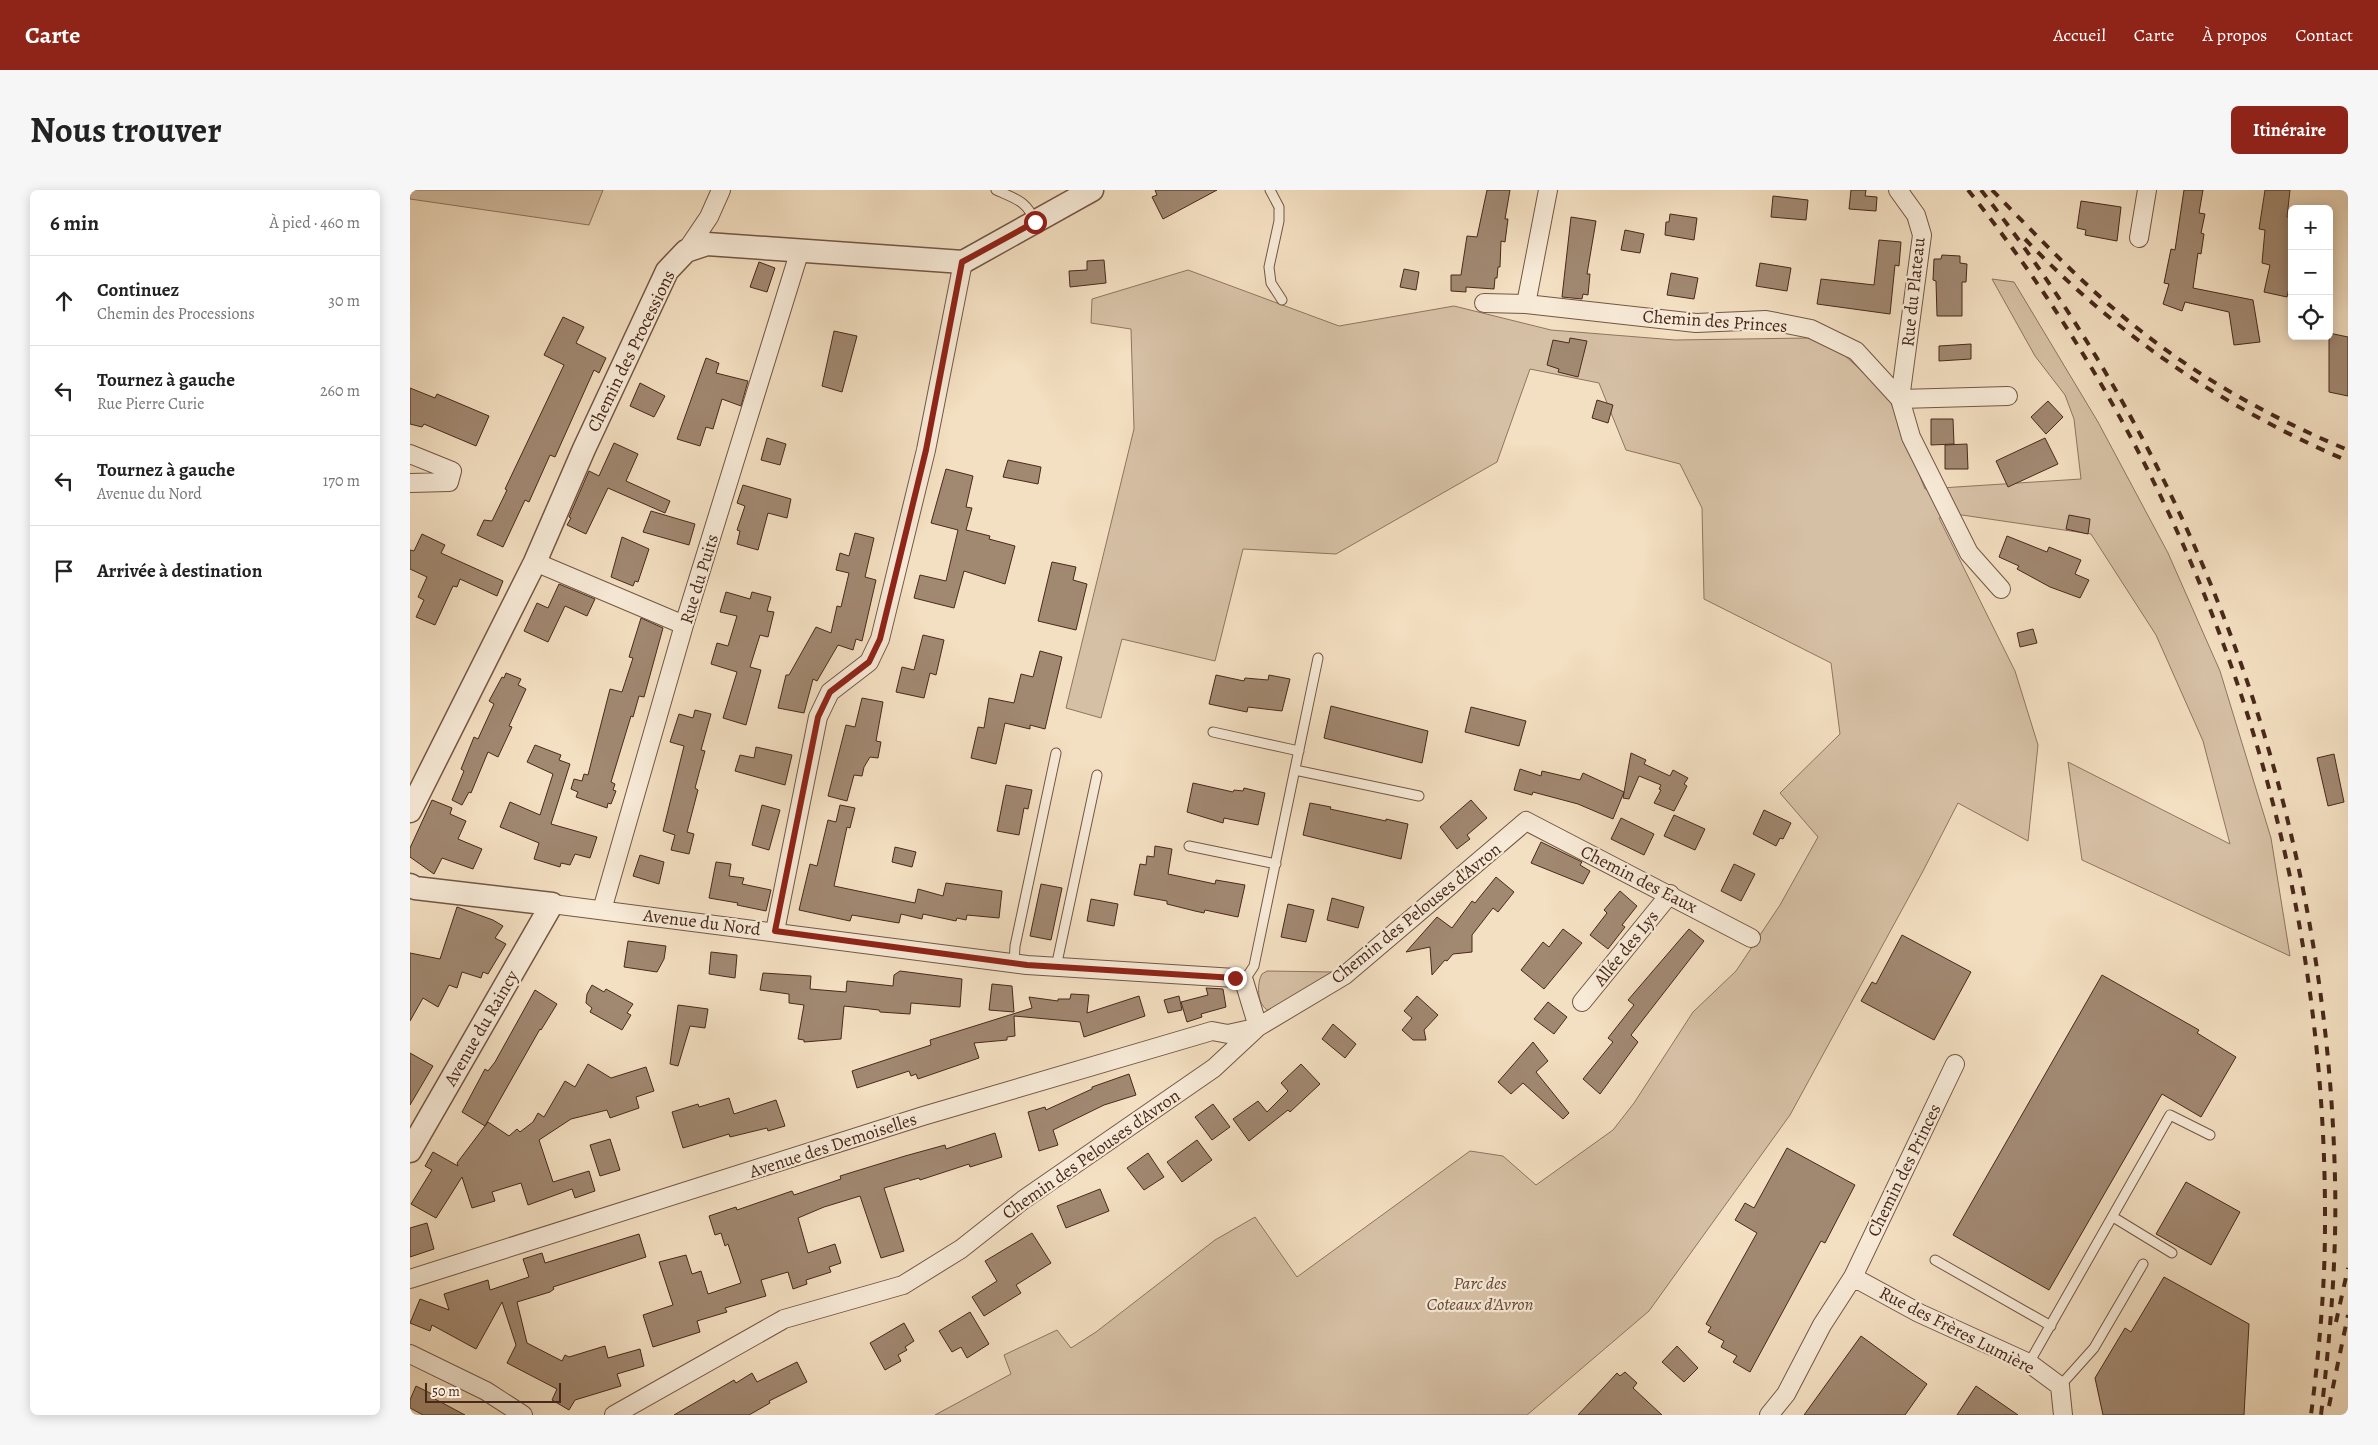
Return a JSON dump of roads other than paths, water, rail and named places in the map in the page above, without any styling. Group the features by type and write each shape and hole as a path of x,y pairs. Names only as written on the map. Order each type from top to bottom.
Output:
{"street":[{"path":"686,251 709,217 721,190"},
{"path":"775,931 818,717 830,692 869,662 880,639 926,450 962,262 1092,190"},
{"path":"1526,304 1548,190"},
{"name":"Rue du Plateau","path":"1898,190 1916,215 1922,235 1900,400"},
{"path":"2139,238 2147,190"},
{"name":"Chemin des Processions","path":"410,811 535,562 584,449 667,271 686,251 707,244 962,262"},
{"name":"Rue du Puits","path":"602,910 684,625 800,250"},
{"name":"Chemin des Princes","path":"1484,303 1526,304 1696,323 1766,320 1811,329 1856,351 1900,400 1911,437 1970,554 2000,589"},
{"path":"1900,400 2008,396"},
{"path":"410,454 452,471 449,482 410,483"},
{"path":"535,562 684,625"},
{"name":"Chemin des Eaux","path":"1526,821 1670,894 1751,938"},
{"name":"Chemin des Pelouses d'Avron","path":"614,1415 784,1319 903,1285 961,1249 1023,1200 1214,1068 1258,1027 1345,975 1526,821"},
{"name":"Avenue du Nord","path":"410,885 415,888 775,931 1014,963 1235,978 1244,981"},
{"name":"Allée des Lys","path":"1582,1002 1670,894"},
{"name":"Avenue du Raincy","path":"410,1151 552,904"},
{"path":"1244,981 1258,1027"},
{"name":"Avenue des Demoiselles","path":"410,1279 923,1116 1212,1031 1228,1034 1258,1027"},
{"name":"Chemin des Princes","path":"1769,1415 1786,1394 1822,1325 1853,1277 1955,1064"},
{"name":"Rue des Frères Lumière","path":"1853,1277 1919,1313 2029,1363 2060,1386"},
{"path":"410,1354 486,1391 523,1415"},
{"path":"2060,1386 2062,1415"}],"lane":[{"path":"996,190 1030,208 1035,222"},
{"path":"1270,190 1278,207 1279,222 1269,267 1271,283 1282,300"},
{"path":"1244,981 1254,966 1318,658"},
{"path":"1213,732 1299,751"},
{"path":"1014,963 1015,946 1056,753"},
{"path":"1295,770 1419,796"},
{"path":"1056,967 1097,775"},
{"path":"1189,846 1276,864"},
{"path":"2029,1363 2170,1115 2210,1135"},
{"path":"2113,1217 2172,1253"},
{"path":"1935,1260 2051,1326"},
{"path":"2060,1386 2094,1348 2143,1264"}],"railway":[{"path":"1968,190 2051,303 2123,423 2184,547 2235,677 2275,810 2303,946 2320,1085 2325,1249 2317,1368 2311,1415"},
{"path":"1981,190 2060,299 2129,413 2188,533 2238,656 2278,783 2308,913 2327,1045 2335,1179 2335,1238 2330,1327 2321,1415"},
{"path":"1992,190 2083,281 2121,315 2165,349 2240,398 2348,450"},
{"path":"2025,239 2098,308 2175,367 2258,418 2348,461"},
{"path":"2336,1322 2348,1268"},
{"path":"2329,1406 2348,1315"}],"park label":[{"name":"Parc des Coteaux d'Avron","path":"1480,1293"}]}
